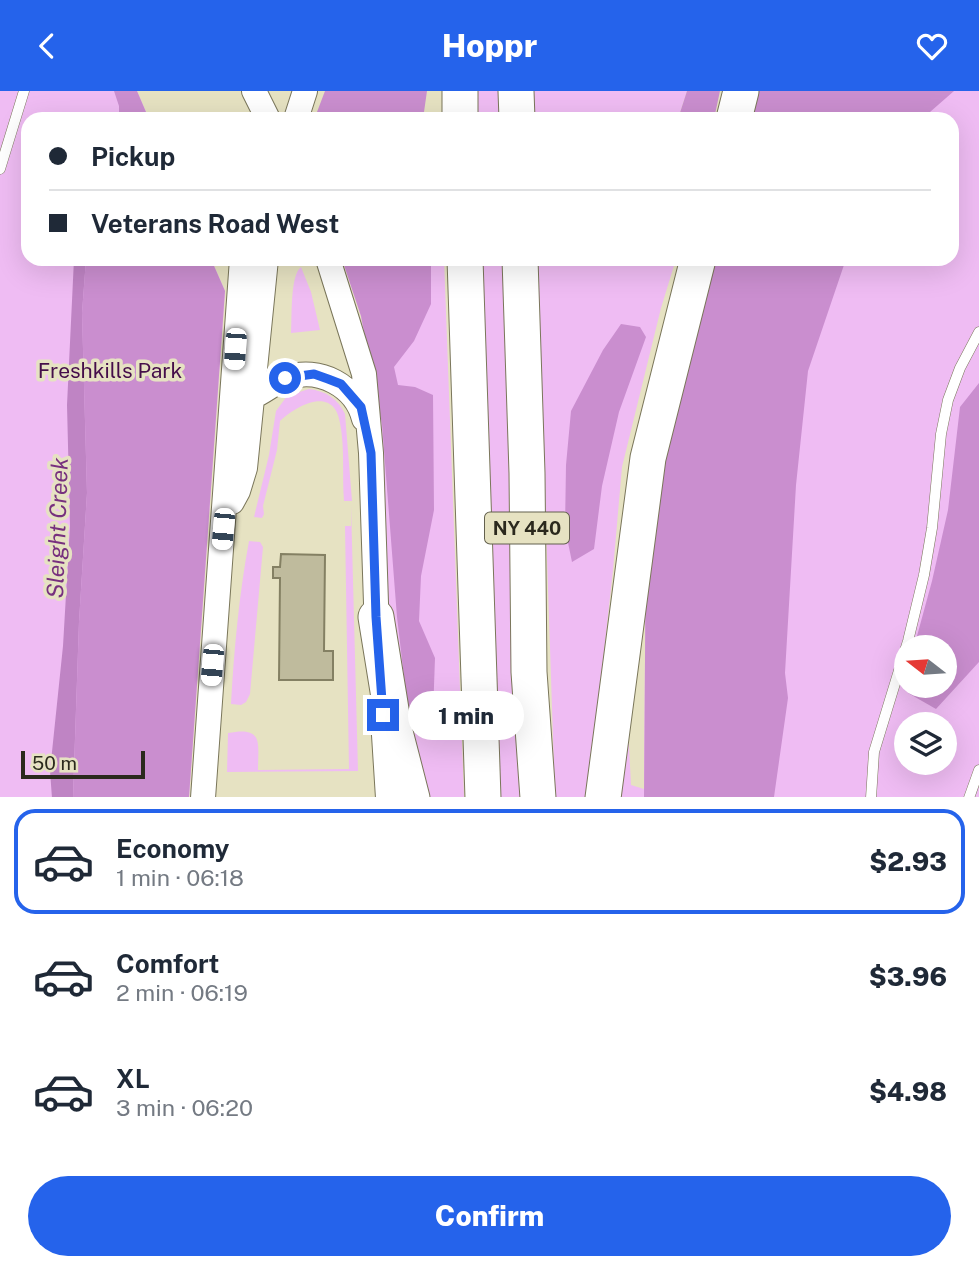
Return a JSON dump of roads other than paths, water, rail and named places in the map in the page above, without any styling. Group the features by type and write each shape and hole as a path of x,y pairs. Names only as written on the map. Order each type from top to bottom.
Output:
{"highway":[{"path":"460,91 460,112"},
{"path":"516,91 517,112"},
{"path":"736,112 741,91"},
{"name":"NY 440","path":"465,266 483,797"},
{"name":"NY 440","path":"520,266 527,473 529,672 538,797"},
{"path":"603,797 648,457 696,266"},
{"path":"376,617 394,728 412,797"}],"street":[{"path":"254,91 264,112"},
{"path":"269,112 274,91"},
{"path":"298,112 304,91"},
{"path":"203,797 242,266"},
{"path":"224,515 238,491 245,468 265,266"},
{"path":"330,266 364,374 371,453 376,617 388,797"},
{"path":"252,397 285,378 314,374 341,384 361,407 371,453"}],"lane":[{"path":"0,169 24,91"},
{"path":"872,797 874,752 908,641 924,575 932,528 941,434 948,400 960,368 979,332"},
{"path":"969,797 979,770"}],"park label":[{"name":"Freshkills Park","path":"110,370"}],"water label":[{"name":"Sleight Creek","path":"57,528"}]}
